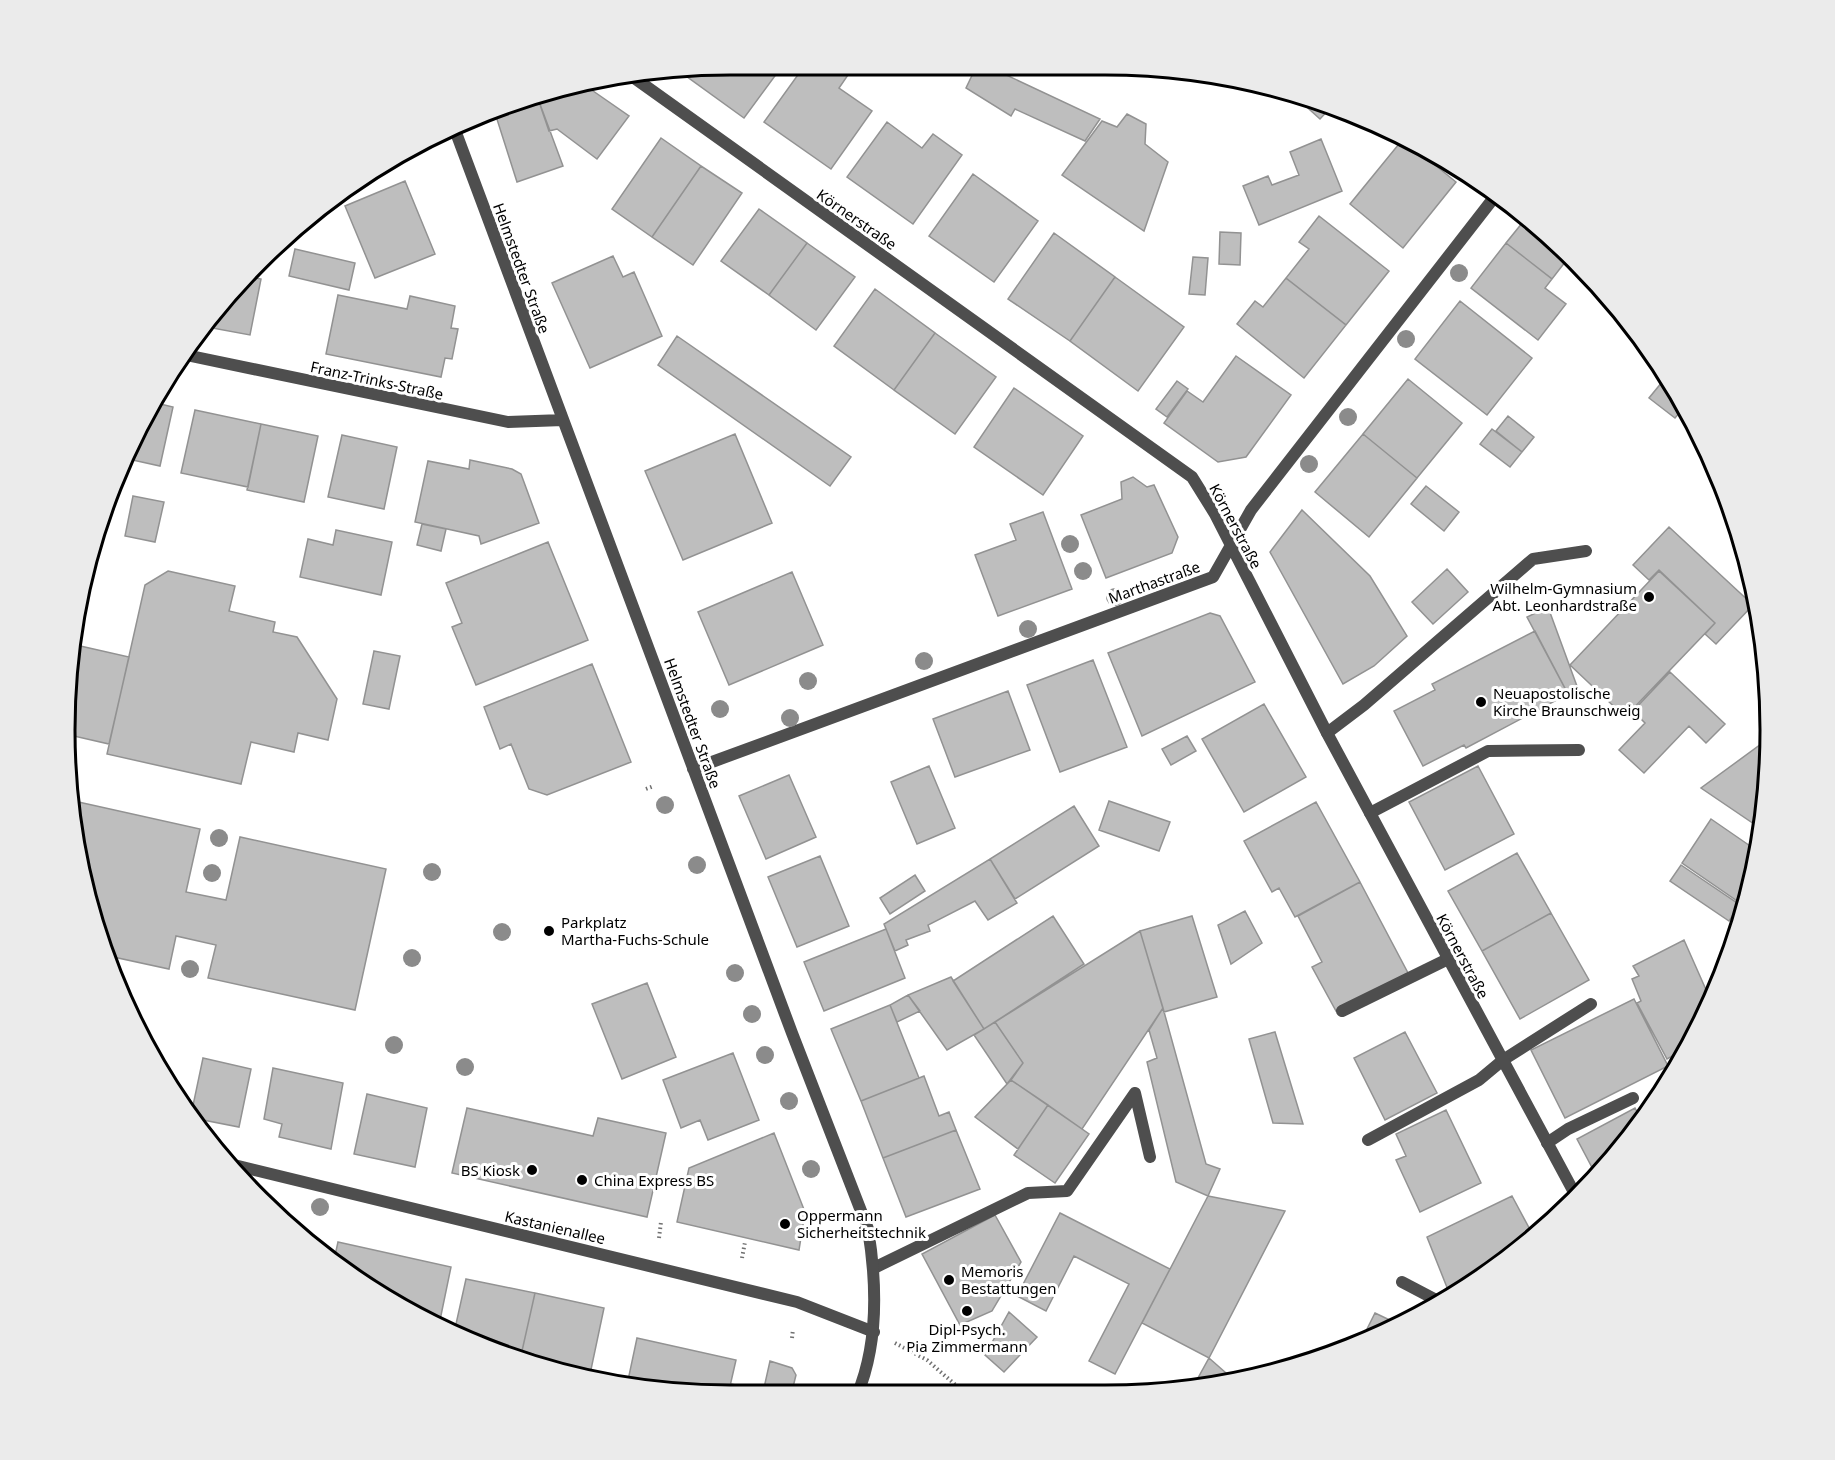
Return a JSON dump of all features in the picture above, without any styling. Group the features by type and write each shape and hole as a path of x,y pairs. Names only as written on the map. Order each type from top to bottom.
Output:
{"street":[{"name":"Körnerstraße","path":"640,82 1192,477 1572,1189"},
{"name":"Helmstedter Straße","path":"457,135 693,769 868,1229 874,1268 874,1332 859,1385"},
{"name":"Marthastraße","path":"693,769 1213,576 1251,510 1491,201"},
{"name":"Franz-Trinks-Straße","path":"192,356 508,422 563,420"},
{"path":"1327,733 1364,705 1533,559 1586,551"},
{"path":"1370,813 1488,751 1579,750"},
{"path":"1342,1011 1448,958"},
{"path":"1368,1140 1479,1080 1503,1060 1591,1004"},
{"path":"874,1268 1028,1193 1067,1191 1135,1093 1150,1156"},
{"path":"1547,1143 1568,1129 1633,1098"},
{"name":"Kastanienallee","path":"250,1174 797,1302 874,1332"},
{"path":"1402,1282 1431,1297"}],"path":[{"path":"646,789 654,786"},
{"path":"659,1238 661,1222"},
{"path":"742,1258 745,1242"},
{"path":"792,1338 793,1329"},
{"path":"874,1332 927,1360 956,1385"}],"building":[{"path":"776,75 744,118 686,76"},
{"path":"798,75 848,75 839,88 872,111 831,169 764,122"},
{"path":"972,75 1006,75 1100,119 1085,141 1015,109 1011,116 966,88"},
{"path":"592,90 629,116 597,159 557,129 549,131 540,103"},
{"path":"540,103 563,166 517,182 497,118"},
{"path":"1307,107 1325,113 1320,119"},
{"path":"1127,114 1146,124 1145,144 1168,162 1144,231 1062,175 1102,121 1117,127"},
{"path":"887,122 922,148 933,134 962,155 913,224 847,177"},
{"path":"661,138 701,166 652,237 612,209"},
{"path":"1321,139 1342,191 1259,225 1243,186 1268,176 1272,185 1299,175 1290,152"},
{"path":"1398,145 1434,164 1456,182 1403,248 1350,204"},
{"path":"701,166 742,193 693,265 652,237"},
{"path":"973,174 1038,221 994,282 929,236"},
{"path":"405,181 435,254 375,278 345,206"},
{"path":"759,209 807,243 769,295 721,261"},
{"path":"1319,216 1389,271 1346,325 1286,278 1309,249 1299,242"},
{"path":"1521,224 1564,263 1552,279 1506,243"},
{"path":"1220,232 1241,233 1240,265 1219,264"},
{"path":"1054,233 1115,277 1070,341 1008,299"},
{"path":"807,243 855,277 816,330 769,295"},
{"path":"1506,243 1552,279 1545,288 1566,304 1538,340 1471,288"},
{"path":"295,249 355,263 349,290 289,276"},
{"path":"613,256 623,277 634,272 662,336 590,368 552,283"},
{"path":"1193,257 1208,258 1205,295 1189,294"},
{"path":"1115,277 1184,327 1138,391 1070,341"},
{"path":"257,278 261,279 250,335 213,328"},
{"path":"1286,278 1346,325 1304,378 1237,324 1255,301 1263,307"},
{"path":"875,289 935,333 894,390 834,346"},
{"path":"338,295 407,309 410,296 455,306 451,328 458,329 452,359 445,358 441,377 326,354"},
{"path":"1460,301 1532,358 1487,415 1415,359"},
{"path":"935,333 996,377 955,434 894,390"},
{"path":"677,336 851,457 830,486 658,365"},
{"path":"1236,356 1291,395 1246,457 1218,462 1164,423 1187,391 1203,402"},
{"path":"1408,379 1462,423 1417,478 1363,434"},
{"path":"1177,381 1188,389 1167,417 1156,409"},
{"path":"1661,384 1678,414 1675,418 1649,398"},
{"path":"1014,388 1083,436 1043,495 974,447"},
{"path":"162,404 173,407 160,466 134,460"},
{"path":"195,410 261,424 248,487 181,473"},
{"path":"1508,416 1534,437 1522,452 1496,431"},
{"path":"261,424 318,436 304,502 247,490"},
{"path":"1492,429 1522,452 1510,467 1480,444"},
{"path":"735,434 772,523 683,560 645,471"},
{"path":"1363,434 1417,478 1369,537 1315,492"},
{"path":"342,435 397,447 384,509 328,497"},
{"path":"470,460 512,469 521,474 539,523 481,544 479,536 415,522 428,461 469,469"},
{"path":"1133,477 1147,487 1154,485 1178,537 1172,553 1106,578 1081,515 1122,499 1121,482"},
{"path":"1426,486 1459,512 1444,531 1411,504"},
{"path":"133,496 164,502 155,542 125,536"},
{"path":"1302,510 1370,576 1407,636 1374,666 1343,684 1270,552"},
{"path":"1043,512 1072,589 998,616 975,555 1016,540 1010,524"},
{"path":"422,524 446,529 441,551 417,545"},
{"path":"1669,527 1746,599 1748,610 1716,644 1705,634 1715,623 1659,570 1649,580 1633,565"},
{"path":"336,530 392,542 381,595 300,577 308,539 333,545"},
{"path":"548,542 588,640 476,685 452,627 462,623 446,583"},
{"path":"1447,569 1468,592 1433,624 1412,602"},
{"path":"168,571 235,586 229,611 275,622 273,632 297,637 337,699 328,740 298,733 294,752 251,742 241,784 107,754 145,585"},
{"path":"1659,571 1715,623 1625,717 1570,665"},
{"path":"792,572 823,645 729,685 698,612"},
{"path":"1548,607 1578,689 1568,694 1527,617"},
{"path":"1210,613 1220,616 1255,682 1142,736 1108,653"},
{"name":"Neuapostolische Kirche Braunschweig","path":"1535,631 1568,694 1466,748 1464,745 1423,766 1394,711 1435,690 1432,684"},
{"path":"81,646 129,657 109,744 75,736 76,687"},
{"path":"374,651 400,656 389,709 363,704"},
{"path":"1093,660 1127,747 1060,772 1027,685"},
{"path":"592,664 631,762 547,795 529,789 511,744 500,749 484,707"},
{"path":"1670,672 1725,724 1706,743 1689,726 1644,773 1619,750 1645,723 1633,711"},
{"path":"1008,691 1030,750 955,777 933,719"},
{"path":"1264,704 1306,777 1244,812 1202,739"},
{"path":"1187,736 1196,751 1171,765 1162,749"},
{"path":"1760,745 1759,773 1753,823 1701,788"},
{"path":"929,766 955,828 917,844 891,782"},
{"path":"1478,766 1514,834 1445,870 1409,802"},
{"path":"789,775 816,837 766,859 739,796"},
{"path":"1109,801 1170,822 1159,851 1099,830"},
{"path":"79,802 200,829 186,892 226,900 240,837 386,869 355,1010 208,978 216,945 176,936 169,969 116,958 97,900"},
{"path":"1316,802 1360,882 1295,917 1279,888 1272,892 1244,841"},
{"path":"1074,806 1099,846 1015,899 990,859"},
{"path":"1711,819 1749,845 1738,901 1682,863"},
{"path":"1517,853 1551,913 1482,951 1448,891"},
{"path":"820,856 849,926 797,947 768,877"},
{"path":"990,859 1017,903 988,920 975,901 928,925 930,931 906,940 908,945 895,951 884,924"},
{"path":"1681,865 1737,903 1733,915 1729,921 1670,881"},
{"path":"915,875 925,891 890,914 880,898"},
{"path":"1360,882 1408,973 1336,1011 1312,967 1322,962 1298,916"},
{"path":"1245,911 1262,943 1231,964 1218,925"},
{"path":"1551,913 1589,980 1520,1019 1482,951"},
{"path":"1053,916 1084,964 984,1029 953,981"},
{"path":"1192,916 1217,997 1164,1012 1140,931"},
{"path":"886,929 905,978 824,1011 804,962"},
{"path":"1140,931 1163,1008 1082,1129 1011,1080 1023,1063 995,1022"},
{"path":"1684,940 1706,990 1673,1056 1667,1059 1637,1003 1641,1001 1632,979 1639,976 1633,966"},
{"path":"951,977 984,1029 947,1050 908,995"},
{"path":"647,983 676,1057 622,1079 592,1004"},
{"path":"908,995 920,1011 897,1022 890,1005"},
{"path":"1634,999 1668,1065 1565,1118 1531,1050"},
{"path":"890,1005 919,1078 861,1101 831,1029"},
{"path":"1163,1008 1206,1164 1220,1169 1208,1196 1176,1182 1147,1062 1157,1058 1149,1030"},
{"path":"995,1022 1023,1063 1007,1084 974,1035"},
{"path":"1275,1032 1303,1124 1273,1123 1249,1039"},
{"path":"1405,1032 1437,1093 1385,1120 1354,1058"},
{"path":"733,1053 759,1120 708,1140 700,1120 681,1128 663,1080"},
{"path":"203,1058 251,1069 239,1127 204,1120 193,1105"},
{"path":"273,1068 343,1083 331,1149 279,1137 282,1124 264,1119"},
{"path":"924,1076 939,1116 949,1112 956,1130 883,1158 861,1101"},
{"path":"1011,1080 1048,1105 1018,1149 975,1117"},
{"path":"367,1094 427,1108 415,1167 354,1154"},
{"path":"1048,1105 1089,1134 1055,1183 1014,1155"},
{"path":"467,1108 593,1136 598,1118 666,1133 647,1217 452,1173"},
{"path":"1635,1108 1637,1112 1592,1167 1577,1139"},
{"path":"1446,1110 1481,1183 1420,1212 1396,1160 1406,1156 1396,1134"},
{"path":"956,1130 980,1189 906,1217 883,1158"},
{"path":"774,1133 805,1212 799,1250 677,1222 689,1168"},
{"path":"1208,1196 1285,1211 1209,1358 1142,1323"},
{"path":"1512,1196 1529,1228 1504,1250 1447,1288 1427,1237"},
{"path":"1060,1213 1170,1269 1115,1374 1089,1361 1129,1284 1074,1256 1046,1311 1017,1296"},
{"path":"995,1215 1021,1262 992,1311 960,1325 922,1254"},
{"path":"338,1242 451,1267 441,1317 402,1297 336,1253"},
{"path":"466,1279 535,1293 522,1351 456,1324"},
{"path":"535,1293 604,1308 591,1370 522,1351"},
{"path":"1009,1312 1037,1337 1004,1372 985,1355"},
{"path":"1375,1313 1389,1320 1366,1330"},
{"path":"637,1338 736,1360 730,1385 687,1384 629,1376"},
{"path":"1209,1358 1226,1373 1198,1378"},
{"path":"770,1361 792,1368 796,1375 794,1385 765,1385"}],"place":[{"name":"Wilhelm-Gymnasium Abt. Leonhardstraße","path":"1649,597"},
{"name":"Neuapostolische Kirche Braunschweig","path":"1481,702"},
{"name":"Parkplatz Martha-Fuchs-Schule","path":"549,931"},
{"name":"BS Kiosk","path":"532,1170"},
{"name":"China Express BS","path":"582,1180"},
{"name":"Oppermann Sicherheitstechnik","path":"785,1224"},
{"name":"Memoris Bestattungen","path":"949,1280"},
{"name":"Dipl-Psych. Pia Zimmermann","path":"967,1311"}]}
